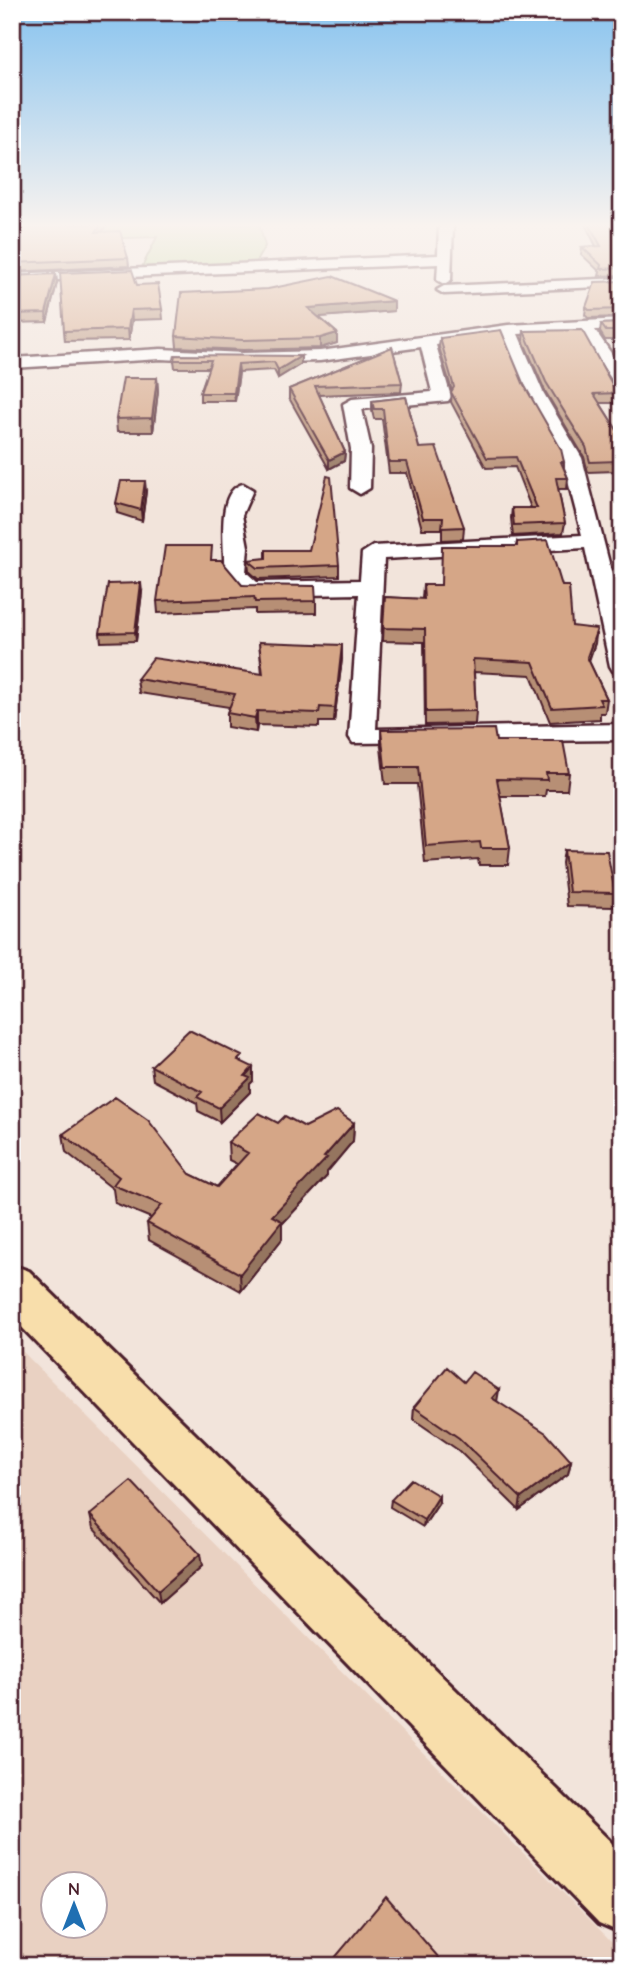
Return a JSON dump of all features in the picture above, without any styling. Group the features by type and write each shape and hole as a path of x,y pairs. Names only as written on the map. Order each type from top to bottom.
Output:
{"main road":[{"path":"13,1287 622,1900"}],"street":[{"path":"12,363 161,354 243,358 320,356 404,345 428,333 622,324"},
{"path":"583,325 622,382"},
{"path":"508,330 534,393 572,458 622,666"},
{"path":"360,488 361,449 352,404 442,397 436,373 437,360 428,333"},
{"path":"243,490 232,515 237,547 235,573 251,589 370,587"},
{"path":"594,541 373,553 362,737 622,732"}],"shaded area":[{"path":"12,1341 622,1952 622,1966 12,1966"}],"building":[{"path":"63,316 130,316 128,329 64,331"},
{"path":"178,316 318,316 337,333 320,338 243,340 176,336"},
{"path":"622,323 622,331 606,331 601,324"},
{"path":"501,330 523,383 561,449 564,462 561,462 568,478 556,478 565,523 514,525 512,508 537,508 516,457 487,458 451,392 454,387 440,338"},
{"path":"582,330 617,393 594,394 622,438 622,473 617,461 590,462 586,447 546,382 524,331"},
{"path":"392,347 402,383 315,386 345,452 329,460 289,389"},
{"path":"175,355 301,356 278,370 274,362 238,364 234,393 200,393 211,360 174,360"},
{"path":"123,378 157,378 152,418 116,419"},
{"path":"406,397 419,448 436,447 464,527 442,528 443,518 423,518 407,462 389,462 383,409 374,409 372,401"},
{"path":"327,476 331,477 339,565 258,568 248,560 266,558 266,550 309,550"},
{"path":"121,481 145,481 141,510 116,503"},
{"path":"548,540 562,586 569,586 572,626 597,629 587,657 607,699 599,699 602,705 552,708 533,662 473,659 476,711 426,712 425,629 383,628 385,597 424,599 423,585 441,585 442,546 517,546 517,542"},
{"path":"165,546 212,546 211,560 221,560 242,585 315,586 316,601 255,602 254,597 157,601"},
{"path":"141,583 135,632 100,633 108,584"},
{"path":"259,642 342,645 335,708 320,707 319,713 257,711 255,718 227,713 235,694 137,679 153,658 263,674"},
{"path":"494,729 496,741 563,741 569,773 546,773 547,780 497,779 510,848 481,848 480,842 426,846 418,767 385,767 381,730"},
{"path":"564,850 607,851 615,893 569,892"},
{"path":"189,1030 242,1056 238,1060 253,1067 245,1076 250,1078 219,1108 197,1097 202,1092 151,1066"},
{"path":"115,1097 148,1120 190,1174 217,1187 248,1153 228,1142 259,1113 278,1123 285,1116 305,1127 337,1111 354,1123 324,1157 327,1158 272,1216 282,1221 240,1274 147,1223 162,1205 113,1185 119,1177 63,1134"},
{"path":"447,1367 464,1382 472,1372 499,1390 492,1398 546,1433 571,1461 521,1498 459,1438 414,1407"},
{"path":"411,1479 439,1496 424,1520 391,1500"},
{"path":"131,1481 200,1554 158,1591 90,1515"},
{"path":"386,1897 446,1966 328,1966"}]}
